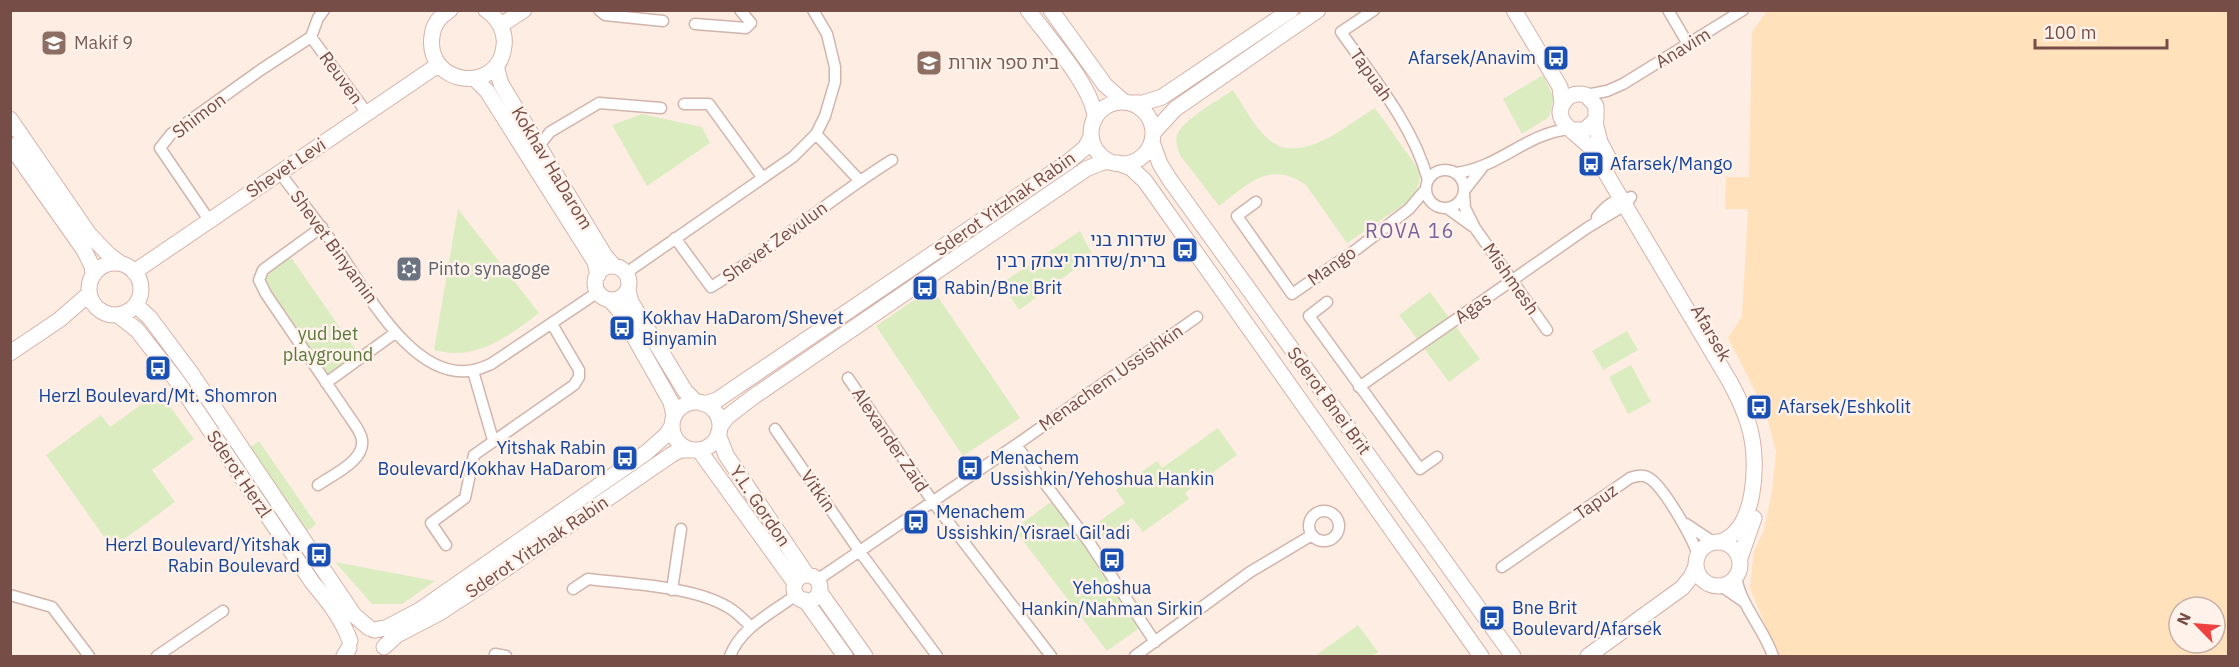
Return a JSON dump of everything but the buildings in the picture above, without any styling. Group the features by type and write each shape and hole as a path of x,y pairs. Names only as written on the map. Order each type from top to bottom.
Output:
{"main road":[{"path":"450,10 437,22 432,32 433,55 438,65 454,77 475,79 496,66 505,44 501,25 486,10"},
{"path":"501,25 524,10"},
{"path":"1028,10 1091,98 1095,119 1091,137 1098,152 1115,163 1129,163 1139,159 1147,152 1152,137 1175,109 1318,10"},
{"path":"1051,10 1105,85 1148,115 1152,137"},
{"path":"1095,119 1107,106 1128,102 1143,103 1162,97 1291,10"},
{"path":"1514,10 1560,87 1563,122 1571,129 1585,130 1596,116 1593,101 1568,83 1524,10"},
{"name":"Shevet Levi","path":"134,272 438,65"},
{"name":"Kokhav HaDarom","path":"496,66 499,80 538,147 605,256 620,269"},
{"name":"Kokhav HaDarom","path":"475,79 487,91 595,262 598,275"},
{"path":"1561,108 1569,97 1582,95"},
{"name":"Afarsek","path":"1596,116 1603,148 1625,200 1730,382 1749,424 1754,454 1749,505 1738,530 1729,538 1717,542"},
{"path":"10,120 89,234 103,250 134,272 140,284 139,298 136,305 118,315"},
{"name":"Afarsek","path":"1571,129 1591,148 1625,200 1746,393 1755,413 1762,442 1762,483 1758,507 1740,558"},
{"name":"Sderot Yitzhak Rabin","path":"700,403 717,400 1068,162 1085,148 1091,137"},
{"name":"Sderot Bnei Brit","path":"1152,137 1160,164 1170,180 1513,657"},
{"path":"10,145 84,250 92,266 93,274"},
{"name":"Sderot Bnei Brit","path":"1115,163 1131,168 1145,181 1481,657"},
{"name":"Sderot Yitzhak Rabin","path":"719,431 727,417 753,397 1076,176 1096,164 1115,163"},
{"path":"59,320 100,311 89,294 90,280 93,274 105,265 120,263"},
{"path":"604,268 620,269 629,281 628,290 631,302 685,391 716,413 719,431 711,445 695,450 685,448 675,439 671,402 619,310 604,296 596,284 598,275 604,268"},
{"path":"604,296 621,298 628,290"},
{"path":"10,353 59,320 89,294"},
{"name":"Sderot Herzl","path":"136,305 150,318 190,373 354,615 382,637 382,652"},
{"name":"Sderot Herzl","path":"100,311 108,315 118,315 137,330 177,381 312,582 335,611 349,651"},
{"path":"673,421 683,406 700,403"},
{"name":"Sderot Yitzhak Rabin","path":"349,651 355,633 386,628 420,610 647,452 667,434 673,421"},
{"name":"Y.L. Gordon","path":"719,431 726,455 806,587 845,657"},
{"name":"Sderot Yitzhak Rabin","path":"382,652 397,635 441,612 671,455 680,450 695,450"},
{"name":"Y.L. Gordon","path":"695,450 865,657"},
{"path":"1588,657 1682,588 1691,577 1702,548 1717,542 1732,547 1740,558 1740,568 1736,577 1729,583 1694,590 1604,657"},
{"path":"1697,561 1702,579 1717,585"}],"street":[{"name":"Reuven","path":"324,10 318,18 311,37 367,113"},
{"path":"599,10 605,15 663,21"},
{"path":"695,24 746,28 751,23 740,10"},
{"path":"620,269 675,238 793,157 816,135 836,82 827,34 813,10"},
{"name":"Tapuah","path":"1374,10 1341,32 1388,99 1420,153 1427,185"},
{"path":"1668,10 1688,45"},
{"name":"Anavim","path":"1582,95 1608,91 1623,84 1743,10"},
{"name":"Shimon","path":"209,220 160,148 171,134 311,37"},
{"name":"Anavim","path":"1596,116 1623,84"},
{"path":"538,147 550,132 599,103 661,108"},
{"path":"684,104 709,104 762,177"},
{"path":"1543,134 1561,108"},
{"path":"1482,168 1459,202 1447,208 1433,204 1427,195 1427,185 1436,172 1482,168 1543,134 1571,129"},
{"path":"530,133 550,132"},
{"path":"816,135 859,180"},
{"name":"Tapuah","path":"1420,153 1434,164 1451,171"},
{"name":"Shevet Zevulun","path":"675,238 711,287 778,243 859,180 892,160"},
{"path":"1451,171 1462,181 1464,192"},
{"name":"Shevet Binyamin","path":"280,173 322,227 395,333 429,361 446,368 473,371"},
{"name":"Mango","path":"1256,202 1237,216 1292,294 1409,209 1427,185"},
{"name":"Mishmesh","path":"1464,192 1466,208 1475,228 1547,330"},
{"name":"Agas","path":"1359,387 1587,228 1601,212 1625,200"},
{"name":"Mango","path":"1409,209 1433,204"},
{"name":"Mishmesh","path":"1447,208 1475,228"},
{"path":"318,485 357,458 362,441 360,433 266,294 259,280 263,270 270,264 322,227"},
{"path":"493,440 473,371 491,364 552,324 604,296"},
{"path":"1327,302 1309,316 1359,387 1420,469 1437,457"},
{"name":"Menachem Ussishkin","path":"730,657 739,638 751,627 806,587 1016,445 1197,317"},
{"path":"446,545 431,524 465,498 474,455 574,385 579,377 579,370 552,324"},
{"path":"326,383 395,333"},
{"name":"Alexander Zaid","path":"848,378 933,502 1051,657"},
{"name":"Vitkin","path":"775,429 860,552 937,657"},
{"path":"1016,445 1089,542 1155,642"},
{"name":"Tapuz","path":"1502,567 1636,476 1650,479 1682,520 1697,561"},
{"name":"Tapuz","path":"1682,520 1717,542"},
{"path":"672,590 681,528"},
{"path":"1135,657 1250,572 1312,535"},
{"path":"1736,577 1746,604 1758,623 1773,657"},
{"path":"573,589 588,579 696,595 723,604 738,613 751,627"},
{"path":"1717,585 1746,604"},
{"path":"10,595 52,607 89,657"},
{"path":"157,657 223,611"}],"green space":[{"path":"1543,75 1554,98 1549,117 1522,134 1503,99"},
{"path":"1233,90 1268,139 1281,146 1294,148 1309,146 1323,140 1375,108 1419,170 1419,183 1416,190 1409,201 1347,243 1306,185 1293,178 1270,175 1260,178 1219,206 1180,155 1176,138 1180,130 1193,117"},
{"path":"642,114 702,127 710,143 647,186 612,125"},
{"path":"458,209 539,313 510,334 488,346 465,353 451,353 434,350"},
{"path":"1080,231 1093,256 1019,310 1002,283"},
{"name":"yud bet playground","path":"290,256 357,352 327,377 262,280"},
{"path":"932,288 1020,418 963,456 876,326"},
{"path":"1430,292 1480,359 1449,382 1399,315"},
{"path":"1627,331 1638,350 1603,370 1592,351"},
{"path":"1631,365 1651,402 1628,414 1609,377"},
{"path":"159,392 194,439 152,470 175,502 112,548 46,455 101,415 110,427"},
{"path":"1218,428 1237,455 1185,493 1189,499 1143,532 1132,518 1100,541 1090,528 1125,503 1116,490 1157,461 1162,468"},
{"path":"259,441 316,524 303,535 245,451"},
{"path":"1055,499 1145,624 1107,651 1014,529"},
{"path":"335,562 435,581 402,604 372,604"},
{"path":"1358,625 1378,652 1372,656 1315,656"}],"sand":[{"path":"1767,11 2228,11 2228,656 1778,656 1750,588 1754,551 1764,530 1772,491 1776,451 1765,410 1728,338 1742,317 1748,209 1725,209 1726,177 1749,177 1752,32"}],"place":[{"name":"Makif 9","path":"54,43"},
{"name":"Afarsek/Anavim","path":"1556,58"},
{"name":"בית ספר אורות","path":"929,63"},
{"name":"Afarsek/Mango","path":"1591,164"},
{"name":"שדרות בני ברית/שדרות יצחק רבין","path":"1185,250"},
{"name":"Pinto synagoge","path":"409,269"},
{"name":"Rabin/Bne Brit","path":"925,288"},
{"name":"Kokhav HaDarom/Shevet Binyamin","path":"622,328"},
{"name":"Herzl Boulevard/Mt. Shomron","path":"158,368"},
{"name":"Afarsek/Eshkolit","path":"1759,407"},
{"name":"Yitshak Rabin Boulevard/Kokhav HaDarom","path":"625,458"},
{"name":"Menachem Ussishkin/Yehoshua Hankin","path":"970,468"},
{"name":"Menachem Ussishkin/Yisrael Gil'adi","path":"916,522"},
{"name":"Herzl Boulevard/Yitshak Rabin Boulevard","path":"319,555"},
{"name":"Yehoshua Hankin/Nahman Sirkin","path":"1112,560"},
{"name":"Bne Brit Boulevard/Afarsek","path":"1492,618"}],"district":[{"name":"ROVA 16","path":"1410,231"}]}
